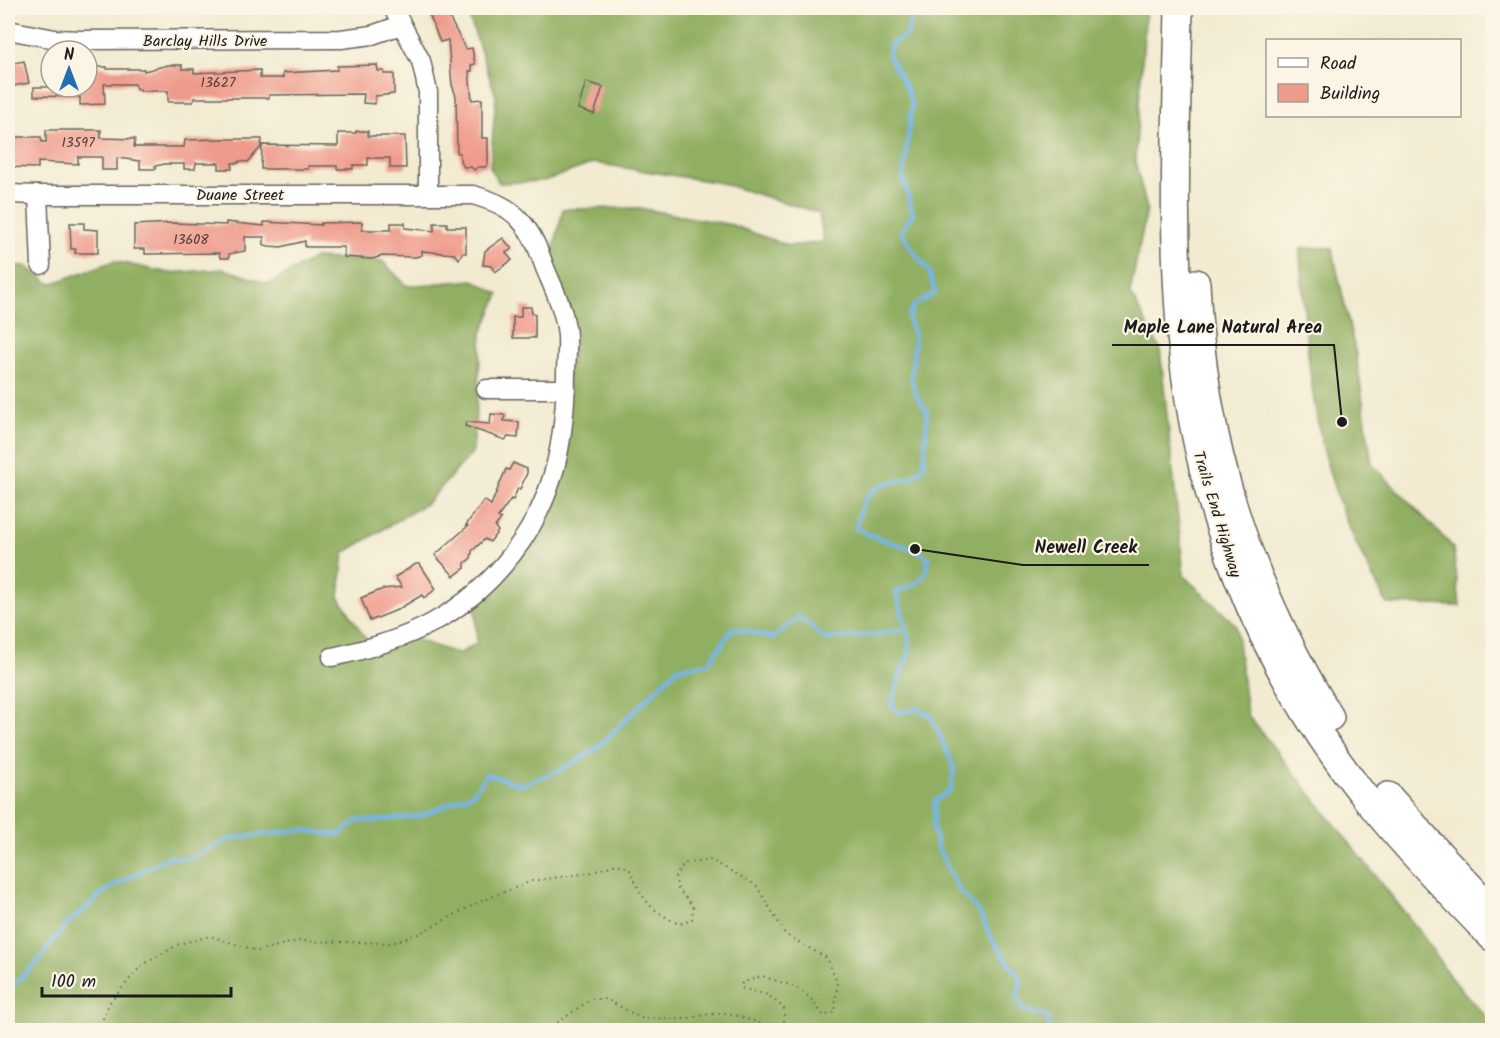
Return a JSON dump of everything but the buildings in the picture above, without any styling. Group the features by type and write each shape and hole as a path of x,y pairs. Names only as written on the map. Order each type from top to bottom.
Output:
{"highway":[{"name":"Trails End Highway","path":"1179,8 1176,195 1180,328 1198,453 1222,537 1269,649 1312,724 1364,796 1409,849 1492,937"},
{"name":"Trails End Highway","path":"1197,8 1194,204 1197,305 1203,369 1212,427 1233,507 1250,559 1278,625 1332,721 1377,783 1492,910"}],"street":[{"path":"393,8 421,61 428,92 428,194"},
{"name":"Barclay Hills Drive","path":"8,30 55,39 82,40 341,39 372,35 401,25"},
{"name":"Duane Street","path":"8,194 473,195 499,204 519,219 534,239 560,304 567,329 566,389 560,454 552,480 527,533 512,555 480,589 456,610 428,627 373,648 332,657"},
{"path":"38,195 41,265"},
{"path":"486,389 566,389"}],"path":[{"path":"98,1030 110,1002 141,966 179,944 210,936 257,951 298,941 392,943 418,934 479,902 532,881 589,873 617,864 629,868 643,898 658,914 679,924 692,921 693,906 678,889 675,876 686,863 711,860 756,885 786,935 827,958 837,982 835,1012 824,1016 810,998 796,987 762,976 742,983 741,988 768,995 784,1008 784,1023 779,1029 728,1013 682,1019 641,1018 606,999 591,999 547,1030"}],"green space":[{"path":"466,8 1146,8 1135,161 1147,209 1130,292 1160,349 1184,576 1236,625 1247,714 1421,933 1450,977 1492,1023 1492,1030 8,1030 8,265 25,266 51,284 114,261 169,273 224,269 269,284 315,258 382,261 407,286 473,280 499,294 482,333 473,452 427,503 344,553 339,597 369,644 405,636 459,654 477,643 475,598 551,493 572,347 552,256 563,209 639,208 732,225 789,246 824,242 819,213 721,183 594,163 544,181 499,183 490,167 496,96"},
{"path":"1303,248 1332,248 1356,355 1372,464 1453,547 1460,606 1387,604 1349,526 1329,469 1315,409 1300,254"}],"waterway":[{"path":"914,8 907,35 891,44 888,55 906,87 912,105 903,177 913,214 901,231 929,271 935,293 914,305 908,318 915,337 911,376 916,395 927,411 924,466 912,477 886,483 872,491 863,503 856,528 929,558 923,577 896,592 908,632 909,653 891,706 900,713 917,709 931,716 954,767 951,790 935,801 933,827 937,846 959,890 979,912 993,941 1021,979 1017,998 1024,1011 1048,1016 1050,1030"},
{"path":"8,989 36,964 63,928 105,891 168,857 186,859 233,838 300,830 339,835 359,820 373,821 421,816 473,793 487,774 521,785 560,770 595,750 678,668 709,663 733,628 773,638 799,617 826,639 875,635 906,629"}],"place":[{"name":"Maple Lane Natural Area","path":"1342,422"},
{"name":"Newell Creek","path":"915,549"}]}
